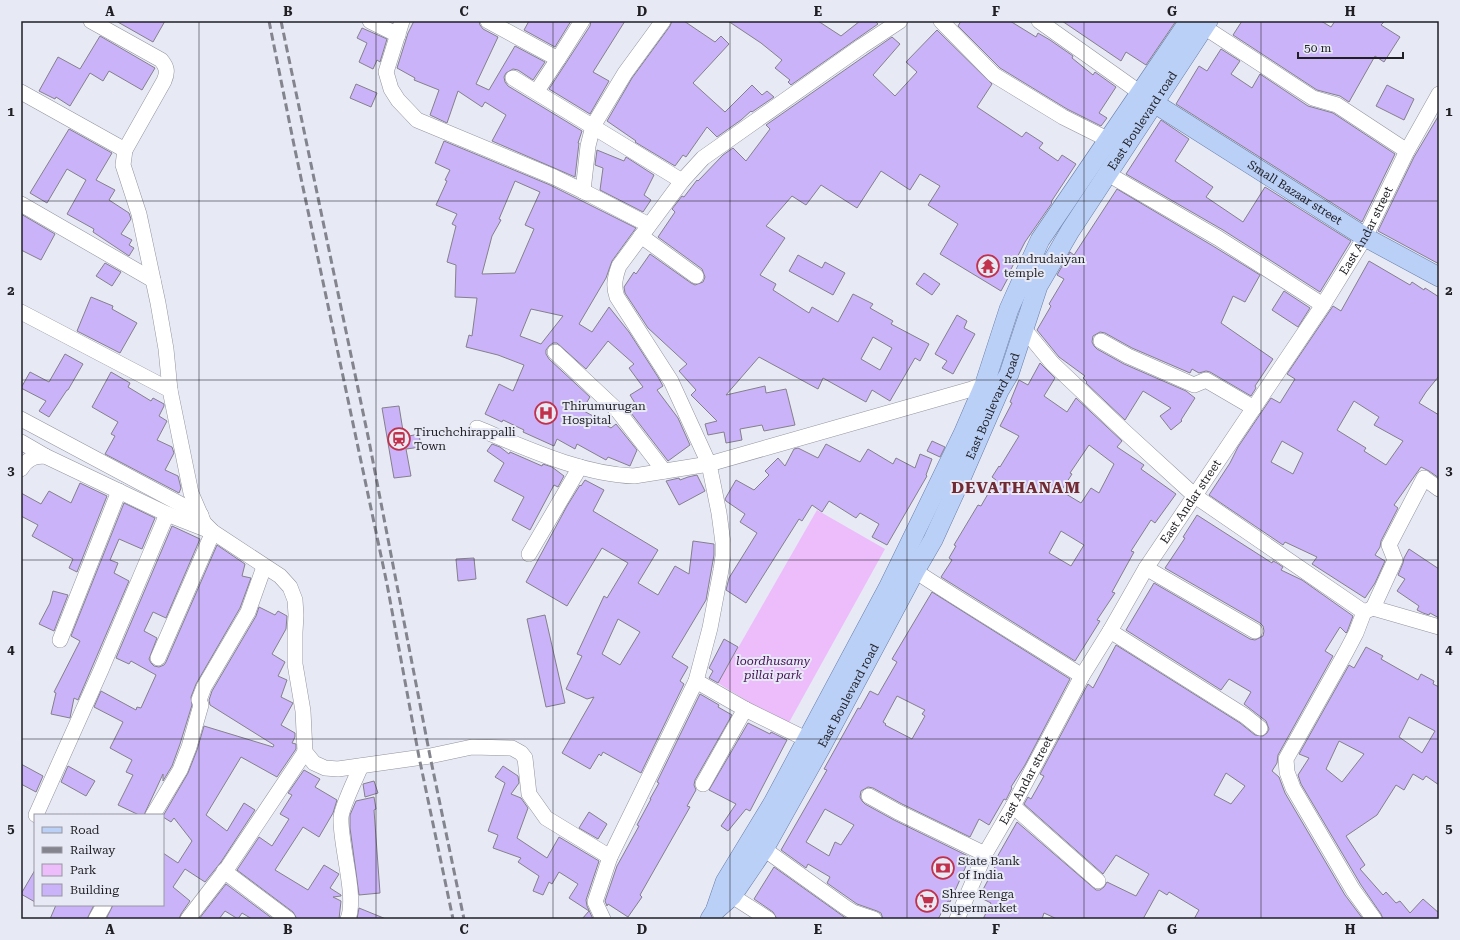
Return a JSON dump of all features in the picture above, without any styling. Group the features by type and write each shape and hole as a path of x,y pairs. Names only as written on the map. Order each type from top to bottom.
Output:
{"main road":[{"name":"East Boulevard road","path":"712,915 732,896 764,849 821,747 914,571 936,533 1008,374 1038,286 1070,231 1108,174 1147,98 1200,23"},
{"path":"712,915 725,882 773,803 889,586 964,434 985,383 1009,309 1040,240 1109,140 1147,98"},
{"name":"Small Bazaar street","path":"1147,98 1365,237 1439,277"}],"street":[{"path":"91,21 156,57 166,66 167,74 164,81 125,150 123,166 139,214 153,280 166,349 170,390 191,493 204,523 213,532 264,567 280,576 290,587 295,600 295,664 303,711 305,752 314,763 325,768 338,769 430,756 472,747 513,748 521,753 525,758 528,794 546,818 610,858"},
{"path":"370,21 400,28 386,72 390,89 417,120 554,177 583,191 645,230 696,276"},
{"path":"488,21 558,59"},
{"path":"537,91 582,21"},
{"path":"583,191 588,146 593,126 625,73 663,21"},
{"path":"603,919 595,902 610,858 696,681 710,628 722,570 723,556 723,542 719,513 709,464 671,381 616,294 616,275 619,266 645,230 682,181 703,158 900,21"},
{"path":"941,21 994,75 1063,116 1109,140"},
{"path":"1039,21 1147,98"},
{"path":"1200,23 1313,98 1337,105 1407,151"},
{"path":"513,78 537,91 682,181"},
{"path":"21,92 125,150"},
{"name":"East Andar street","path":"956,919 985,854 1013,806 1082,676 1146,568 1323,305 1365,237 1407,151 1434,115 1439,94"},
{"path":"1108,174 1218,238 1323,305"},
{"path":"21,204 153,280"},
{"path":"21,312 170,390"},
{"path":"1024,329 1052,363 1195,496 1368,610 1439,627"},
{"path":"1101,341 1128,356 1194,384 1206,380 1254,408"},
{"path":"555,352 618,412 664,471"},
{"path":"477,428 556,460 580,467 634,476 709,464 972,389 1008,374"},
{"path":"21,419 201,515"},
{"path":"21,442 45,456 167,514 213,532"},
{"path":"21,469 31,458 45,456"},
{"path":"529,554 580,467"},
{"path":"1374,919 1353,890 1293,788 1287,772 1286,759 1395,560 1388,545 1424,478 1439,489"},
{"path":"60,640 119,490"},
{"path":"37,814 101,670 167,514"},
{"path":"158,658 213,532"},
{"path":"154,814 180,770 189,747 201,705 199,700 204,687 248,612 264,567"},
{"path":"1146,568 1254,631"},
{"path":"914,571 1082,676"},
{"path":"1110,631 1245,716 1260,728"},
{"path":"696,681 745,709 806,739"},
{"path":"703,784 745,709"},
{"path":"188,919 224,871 305,752"},
{"path":"348,919 350,915 350,894 342,838 341,816 361,766"},
{"path":"869,796 898,812 985,854"},
{"path":"1013,806 1098,881"},
{"path":"764,849 845,907 874,919"},
{"path":"224,871 288,919"},
{"path":"732,896 768,919"},
{"path":"96,919 103,906"}],"green space":[{"name":"loordhusamy pillai park","path":"817,510 885,549 787,726 718,683"}],"building":[{"path":"116,21 165,21 153,42"},
{"path":"414,21 479,21 483,29 498,37 476,84 489,90 515,46 545,62 533,80 518,70 513,69 506,73 504,77 505,82 508,86 582,131 578,143 575,177 492,141 506,115 485,102 482,107 458,91 447,123 430,115 439,90 414,80 415,78 397,68 408,33"},
{"path":"529,21 571,21 555,47 524,30"},
{"path":"591,21 625,21 593,72 609,81 590,114 549,89 590,26"},
{"path":"672,21 684,21 715,42 721,36 729,44 693,83 725,112 752,85 762,95 767,91 774,97 752,112 751,111 717,137 707,127 686,157 683,155 675,166 635,142 636,141 607,121 632,78 670,26"},
{"path":"728,21 818,21 841,36 860,21 875,21 878,24 791,85 788,82 790,80 775,68 782,60 761,43"},
{"path":"961,21 1010,21 1036,37 1038,33 1050,40 1073,56 1072,58 1093,75 1095,72 1116,87 1099,113 1107,118 1101,126 1067,109 1000,68 958,26"},
{"path":"1062,21 1176,21 1146,65 1126,52 1121,61"},
{"path":"1242,21 1321,21 1331,27 1335,21 1385,21 1381,25 1400,37 1384,62 1375,56 1349,102 1340,96 1317,90 1233,35"},
{"path":"362,28 387,39 380,62 377,60 373,69 359,62 367,43 357,38"},
{"path":"937,30 992,84 977,107 1022,137 1026,132 1043,143 1039,148 1058,161 1062,155 1076,164 1051,202 1052,203 1025,242 1001,291 940,254 958,224 928,205 940,186 920,174 910,190 881,171 857,208 821,185 806,205 792,196 766,226 785,238 760,275 776,284 773,290 809,313 812,307 838,322 853,294 873,304 870,308 893,321 891,324 929,344 920,361 915,358 890,401 872,390 866,402 823,378 818,389 759,357 726,395 765,386 766,393 786,389 795,425 764,431 762,425 740,429 742,440 726,443 724,432 708,435 705,424 717,421 691,395 696,390 679,371 687,364 648,328 625,293 624,287 634,272 636,274 650,254 691,283 695,285 703,282 705,277 702,269 658,237 675,212 672,209 682,196 684,197 697,180 698,181 723,155 733,148 746,161 770,129 766,125 892,37 900,44 873,75 895,96 917,72 906,62","holes":["873,337 892,348 880,370 861,359"]},
{"path":"100,36 155,68 142,90 109,71 103,81 90,73 70,106 56,97 55,99 39,91 58,57 80,69"},
{"path":"1221,49 1240,61 1231,74 1252,88 1260,74 1308,106 1333,113 1395,154 1362,222 1176,104 1199,66 1207,71"},
{"path":"356,84 377,93 371,107 350,98"},
{"path":"1387,85 1414,99 1404,120 1376,106"},
{"path":"1439,115 1439,264 1378,231 1414,157"},
{"path":"1161,120 1189,139 1175,161 1213,187 1206,197 1243,222 1265,187 1351,241 1320,292 1223,230 1126,174"},
{"path":"69,129 112,153 96,180 115,190 109,200 129,213 131,219 121,234 132,240 129,245 134,248 129,256 93,232 94,229 67,214 86,180 67,169 47,203 30,193"},
{"path":"444,141 550,185 636,228 612,261 606,278 579,324 592,332 609,307 629,332 658,377 663,386 657,390 678,418 690,445 668,461 631,413 638,408 630,395 643,387 629,368 634,364 608,341 586,369 557,343 553,343 549,346 546,350 546,354 549,359 590,397 582,410 611,428 616,424 637,450 630,466 608,457 606,460 577,444 575,449 557,439 554,446 523,432 524,430 503,420 502,422 485,414 499,384 513,391 524,365 498,355 466,347 469,335 472,336 477,298 455,297 456,265 447,262 456,226 452,224 457,214 436,205 447,181 445,180 450,170 435,163","holes":["515,181 540,192 525,225 534,229 515,273 482,274 492,236 501,220 499,219","531,309 563,316 541,344 520,336"]},
{"path":"597,150 624,161 626,157 654,175 644,195 651,200 643,212 600,190 603,168 595,165"},
{"path":"1117,189 1260,275 1245,302 1233,296 1221,323 1273,359 1255,386 1256,388 1251,396 1210,372 1206,371 1199,373 1192,369 1190,373 1132,348 1105,333 1100,332 1093,336 1092,342 1097,349 1124,364 1186,391 1195,398 1181,420 1182,421 1171,430 1160,416 1171,408 1143,391 1125,420 1086,383 1087,382 1083,378 1085,376 1059,357 1037,330 1051,306 1049,304 1064,279 1057,275 1070,252 1074,255"},
{"path":"21,214 55,234 41,260 21,250"},
{"path":"798,255 822,268 825,262 845,273 833,295 789,271"},
{"path":"1369,261 1410,285 1412,282 1439,297 1439,376 1419,403 1439,415 1439,478 1421,467 1394,505 1398,508 1375,555 1385,561 1375,583 1365,598 1312,564 1317,557 1285,542 1283,545 1209,495 1230,463 1238,447 1271,398 1280,403 1295,379 1287,374 1333,306 1341,311","holes":["1354,401 1379,417 1374,425 1403,441 1386,465 1364,451 1366,448 1337,430","1282,441 1303,453 1293,474 1271,462"]},
{"path":"105,263 121,272 112,286 96,276"},
{"path":"924,273 940,284 932,295 916,284"},
{"path":"1284,291 1310,308 1298,327 1272,310"},
{"path":"91,297 113,306 112,309 137,323 120,353 77,331"},
{"path":"957,315 967,321 964,328 975,334 953,374 942,368 947,361 935,354"},
{"path":"65,354 83,364 68,390 49,417 39,411 46,401 21,388 30,372 49,382"},
{"path":"1040,363 1055,378 1044,396 1067,412 1076,398 1122,441 1117,447 1144,465 1141,469 1176,494 1155,523 1151,520 1131,551 1134,552 1112,592 1115,593 1097,620 1100,621 1075,661 941,577 952,560 949,558 956,546 954,545 978,505 981,506 996,480 992,477 1019,436 1000,426 1012,403 1010,402 1019,380 1028,385","holes":["1089,445 1114,464 1099,493 1091,488 1081,503 1061,491 1072,474 1070,473","1061,531 1084,545 1071,566 1049,553"]},
{"path":"111,372 130,383 128,387 151,401 153,398 164,404 159,416 167,421 157,440 172,447 174,453 165,470 178,476 181,488 179,493 105,454 115,436 111,434 118,422 92,407"},
{"path":"399,406 404,437 419,434 421,447 406,449 411,476 394,478 382,408"},
{"path":"932,441 945,447 940,457 927,451"},
{"path":"492,444 500,447 509,454 510,452 542,466 543,464 552,467 564,476 558,487 554,485 530,530 512,520 524,497 494,481 504,463 487,451"},
{"path":"826,444 860,462 868,449 893,464 896,458 915,468 920,454 932,459 926,475 927,476 887,545 872,537 879,524 860,513 856,518 829,501 822,512 812,505 802,521 799,519 746,603 726,590 729,578 757,533 740,522 745,514 725,499 736,480 754,490 769,475 765,471 778,458 785,466 794,449 798,448 818,458"},
{"path":"697,475 705,491 679,505 666,481 679,478 680,480"},
{"path":"585,480 604,490 593,511 658,550 638,583 658,595 675,566 689,574 693,541 714,544 714,555 706,600 672,657 688,667 680,681 684,684 641,773 603,752 601,756 599,754 590,769 562,753 594,697 587,699 566,689 582,656 577,654 604,596 607,598 628,563 602,548 567,606 526,582 567,506 580,485 581,486","holes":["618,619 640,632 620,665 602,654"]},
{"path":"80,483 107,496 77,572 69,568 73,559 32,536 38,525 21,516 21,493 41,504 49,491 71,503"},
{"path":"124,503 155,518 142,549 119,539 110,560 118,563 114,573 129,581 78,700 74,698 70,718 51,714 56,693 54,692 80,641 71,636"},
{"path":"1197,515 1272,563 1273,561 1277,563 1283,567 1281,570 1302,580 1353,616 1347,632 1346,633 1340,627 1325,651 1333,656 1278,755 1277,763 1272,771 1279,777 1285,793 1345,895 1363,919 1194,919 1199,910 1169,892 1167,895 1159,890 1143,919 1057,919 1044,913 1042,919 983,919 991,903 979,897 995,867 992,866 1017,822 1096,890 1100,890 1107,882 1136,896 1149,874 1116,855 1103,874 1024,804 1028,797 1031,799 1044,776 1040,774 1088,684 1093,688 1116,645 1240,723 1255,735 1263,736 1267,733 1269,729 1266,721 1244,704 1251,692 1229,679 1221,690 1126,630 1154,583 1250,639 1255,640 1263,636 1263,626 1260,623 1165,568 1185,538 1183,537","holes":["1226,773 1245,786 1231,804 1214,795"]},
{"path":"172,526 200,539 166,618 153,612 144,631 157,638 149,659 154,666 159,667 164,665 166,662 217,545 245,564 242,576 251,578 240,608 196,684 191,697 192,705 172,766 163,781 163,774 144,814 137,814 118,805 133,775 126,772 132,760 110,748 123,722 94,707 101,691 136,710 137,707 141,708 156,675 131,661 129,664 116,658"},
{"path":"1409,549 1439,569 1439,618 1430,613 1429,615 1417,610 1419,606 1397,591 1405,579 1398,575"},
{"path":"474,558 476,579 458,581 456,559"},
{"path":"53,591 68,595 54,631 39,624 50,603"},
{"path":"932,592 1070,679 1025,765 1011,787 1012,788 1006,800 1004,799 989,825 979,819 970,837 902,804 873,788 868,787 861,791 860,797 865,804 894,820 970,857 950,902 948,901 938,919 883,919 881,913 857,904 827,883 830,877 808,864 806,868 781,850 827,770 824,769 858,708 860,709 870,691 878,695 897,662 892,659","holes":["897,696 925,710 922,714 925,716 912,739 885,725 886,724 883,722","825,809 854,825 841,845 835,842 829,856 806,842"]},
{"path":"259,607 275,615 278,611 287,616 286,629 272,654 285,662 278,676 287,680 281,697 293,703 281,725 295,733 292,743 296,744 296,749 277,777 241,757 206,815 227,831 244,803 255,810 221,862 205,882 185,869 173,887 190,901 179,919 106,919 112,906 164,906 164,854 178,863 192,841 174,818 171,822 164,818 164,814 188,773 204,726 273,747 274,745 210,705 209,700 212,691 256,616"},
{"path":"545,615 565,703 546,707 527,619"},
{"path":"724,639 738,647 718,683 709,678 713,671 709,668"},
{"path":"1366,647 1383,656 1381,659 1418,680 1421,674 1434,681 1433,684 1439,687 1439,785 1426,776 1423,780 1413,774 1404,790 1396,785 1377,815 1346,836 1365,865 1360,869 1383,895 1386,892 1396,903 1400,901 1410,913 1423,899 1439,913 1439,919 1383,919 1301,784 1298,775 1309,758 1299,754 1349,665 1354,668","holes":["1409,717 1435,731 1422,753 1399,737","1339,741 1364,754 1342,782 1326,769"]},
{"path":"700,694 719,705 718,707 732,715 695,780 694,785 696,790 687,806 690,807 640,895 642,897 628,917 608,904 607,906 605,901 617,866 639,826 637,825 659,783 657,782"},
{"path":"748,723 770,734 771,732 787,740 750,811 746,809 728,831 721,826 736,804 709,790"},
{"path":"21,764 43,776 36,792 21,784"},
{"path":"68,766 95,781 86,796 61,782"},
{"path":"503,766 518,776 519,783 511,794 521,798 528,808 517,838 547,858 559,837 599,861 586,900 593,919 582,919 589,911 569,898 578,884 559,872 552,884 549,882 543,895 533,891 539,876 518,862 521,858 493,848 498,835 488,831 505,783 495,777"},
{"path":"304,770 320,779 315,787 337,800 333,813 319,837 303,827 275,870 308,890 324,865 339,874 330,888 341,895 333,897 341,901 339,919 297,919 293,912 237,870 259,837 272,846 289,819 280,814 292,795 288,793"},
{"path":"374,781 378,793 365,797 363,784"},
{"path":"374,797 376,809 374,810 380,893 359,895 350,828 350,815 356,801"},
{"path":"589,812 607,824 598,839 579,828"},
{"path":"774,867 847,919 777,919 773,912 754,899"},
{"path":"34,872 34,901 21,894"},
{"path":"226,884 273,919 252,919 242,913 238,919 225,911 219,919 199,919"},
{"path":"56,906 94,906 87,919 50,919"},
{"path":"359,908 386,919 357,919"}],"railway":[{"path":"269,21 387,584 419,757 453,919"},
{"path":"281,21 369,441 430,756 464,919"}],"place":[{"name":"nandrudaiyan temple","path":"988,266"},
{"name":"Thirumurugan Hospital","path":"546,413"},
{"name":"Tiruchchirappalli Town","path":"399,439"},
{"name":"State Bank of India","path":"943,868"},
{"name":"Shree Renga Supermarket","path":"927,901"}],"district":[{"name":"DEVATHANAM","path":"1016,487"}]}
